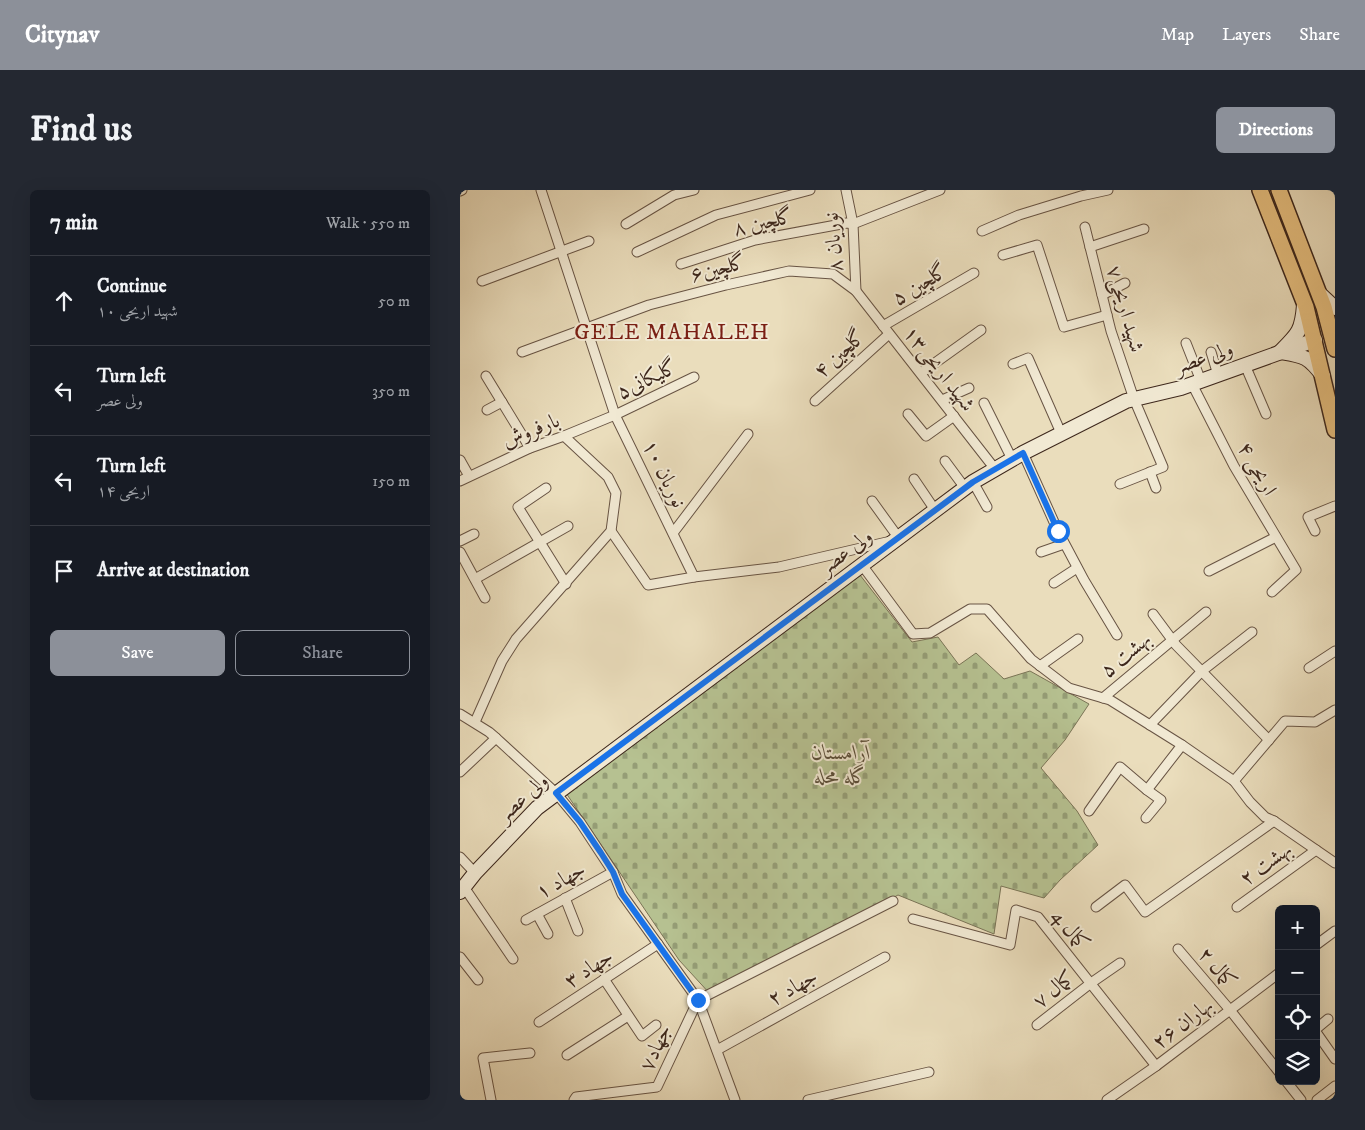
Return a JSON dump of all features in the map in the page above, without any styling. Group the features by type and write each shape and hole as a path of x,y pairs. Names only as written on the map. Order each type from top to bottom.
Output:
{"highway":[{"path":"1260,190 1304,301 1315,340 1335,430"},
{"path":"1282,191 1333,336"}],"main road":[{"path":"1319,293 1335,308"},
{"path":"1280,352 1299,332 1302,323 1304,301"},
{"name":"ولی عصر","path":"462,889 537,808 969,485 1018,456 1126,401 1181,388 1315,340"},
{"path":"1280,352 1296,354 1306,358 1312,362 1323,376"}],"street":[{"name":"نوریان ۱۰","path":"542,190 615,415 694,576"},
{"path":"626,224 674,195 694,190"},
{"path":"637,252 716,215 810,190"},
{"name":"نوریان ۸","path":"846,190 853,224 856,291"},
{"name":"گلچین ۸","path":"681,264 755,240 853,224 940,190"},
{"path":"982,231 1019,215 1081,196 1108,190"},
{"name":"شهید اریحی۷","path":"1084,227 1111,331 1134,399 1163,467 1150,472"},
{"path":"1090,247 1144,229"},
{"path":"482,281 589,241"},
{"path":"1003,255 1037,245 1064,327 1107,315"},
{"name":"گلچین۶","path":"522,352 649,305 789,271 833,274 856,291"},
{"name":"گلچین ۵","path":"886,330 974,273"},
{"path":"1102,295 1125,283"},
{"name":"شهید اریحی۱۳","path":"856,291 995,469"},
{"name":"گلچین ۴","path":"815,401 886,330"},
{"path":"921,373 981,330"},
{"name":"اریحی ۴","path":"1186,343 1196,382 1234,466 1296,570 1272,592"},
{"path":"1211,352 1218,375"},
{"path":"1014,364 1028,358 1061,434"},
{"path":"1245,365 1266,414"},
{"path":"486,376 530,448"},
{"name":"گلیکانی۵","path":"615,415 694,377"},
{"path":"942,400 969,388"},
{"path":"487,410 502,402"},
{"path":"984,403 1043,498 1064,544 1117,635"},
{"path":"908,414 926,436 954,416"},
{"name":"بارفروش","path":"460,481 530,448 615,415"},
{"path":"673,533 748,434"},
{"path":"475,722 502,662 516,639 611,531 616,493 608,477 564,436"},
{"path":"460,460 469,476"},
{"path":"945,461 969,485 987,507"},
{"path":"1120,484 1150,472 1156,488"},
{"path":"914,479 935,510"},
{"path":"546,488 518,507 566,584"},
{"path":"611,531 648,585 694,576 779,567 897,538 872,501"},
{"path":"1315,531 1308,517 1335,506"},
{"path":"474,579 568,526"},
{"path":"460,541 474,534"},
{"path":"1209,571 1276,537"},
{"path":"1041,552 1064,544"},
{"path":"460,552 486,598"},
{"path":"862,565 913,634 930,632 970,609 987,609 1031,659 1069,688 1110,700 1182,746 1234,781 1250,802 1265,817 1274,821 1335,863"},
{"path":"1054,583 1078,568"},
{"name":"بهشت ۵","path":"1103,698 1206,612"},
{"path":"1153,614 1172,639 1269,740"},
{"path":"1150,725 1202,671 1252,632"},
{"path":"1040,666 1078,639"},
{"path":"1309,668 1335,651"},
{"path":"1234,781 1285,721 1315,722 1335,710"},
{"path":"460,714 475,722 496,738 556,793 580,822 613,872 622,894 698,1000 735,1100"},
{"path":"460,772 496,738"},
{"path":"1147,790 1182,746"},
{"path":"1089,811 1120,767 1161,800 1146,818"},
{"path":"1096,907 1125,885 1145,912 1274,821"},
{"name":"بهشت ۲","path":"1237,907 1316,850"},
{"path":"460,857 475,873"},
{"name":"جهاد ۱","path":"526,920 613,872"},
{"path":"462,889 513,959"},
{"path":"565,898 578,931"},
{"path":"698,1000 893,901"},
{"name":"کمال 4","path":"913,919 1010,945 1016,910 1038,917 1156,1066"},
{"path":"537,914 548,934"},
{"path":"1320,942 1335,931"},
{"name":"جهاد ۳","path":"540,1022 658,944"},
{"name":"کمال ۲","path":"1178,949 1275,1067"},
{"path":"460,957 478,980"},
{"name":"جهاد ۲","path":"717,1050 885,957"},
{"name":"کمال ۷","path":"1037,1025 1120,963"},
{"name":"بهاران ۲۶","path":"1107,1100 1156,1066 1275,977"},
{"path":"604,979 642,1036 656,1025"},
{"name":"جهاد۷","path":"574,1100 576,1097 658,1087 698,1000"},
{"path":"567,1055 628,1016"},
{"path":"1320,1026 1328,1019"},
{"path":"1320,1036 1335,1059"},
{"path":"491,1100 483,1058 530,1053"},
{"path":"808,1100 929,1072"},
{"path":"1289,1085 1301,1100"},
{"path":"1317,1100 1335,1086"}],"green space":[{"name":"آرامستان گله محله","path":"860,575 912,642 938,637 959,665 976,653 1004,679 1030,671 1089,704 1065,740 1041,768 1077,811 1098,845 1060,880 1044,898 1001,886 994,934 898,895 711,995 679,960 566,793"}],"district":[{"name":"GELE MAHALEH","path":"672,332"}],"route":[{"path":"698,1000 622,894 613,872 580,822 556,793 973,482 1023,453 1058,531"}]}
